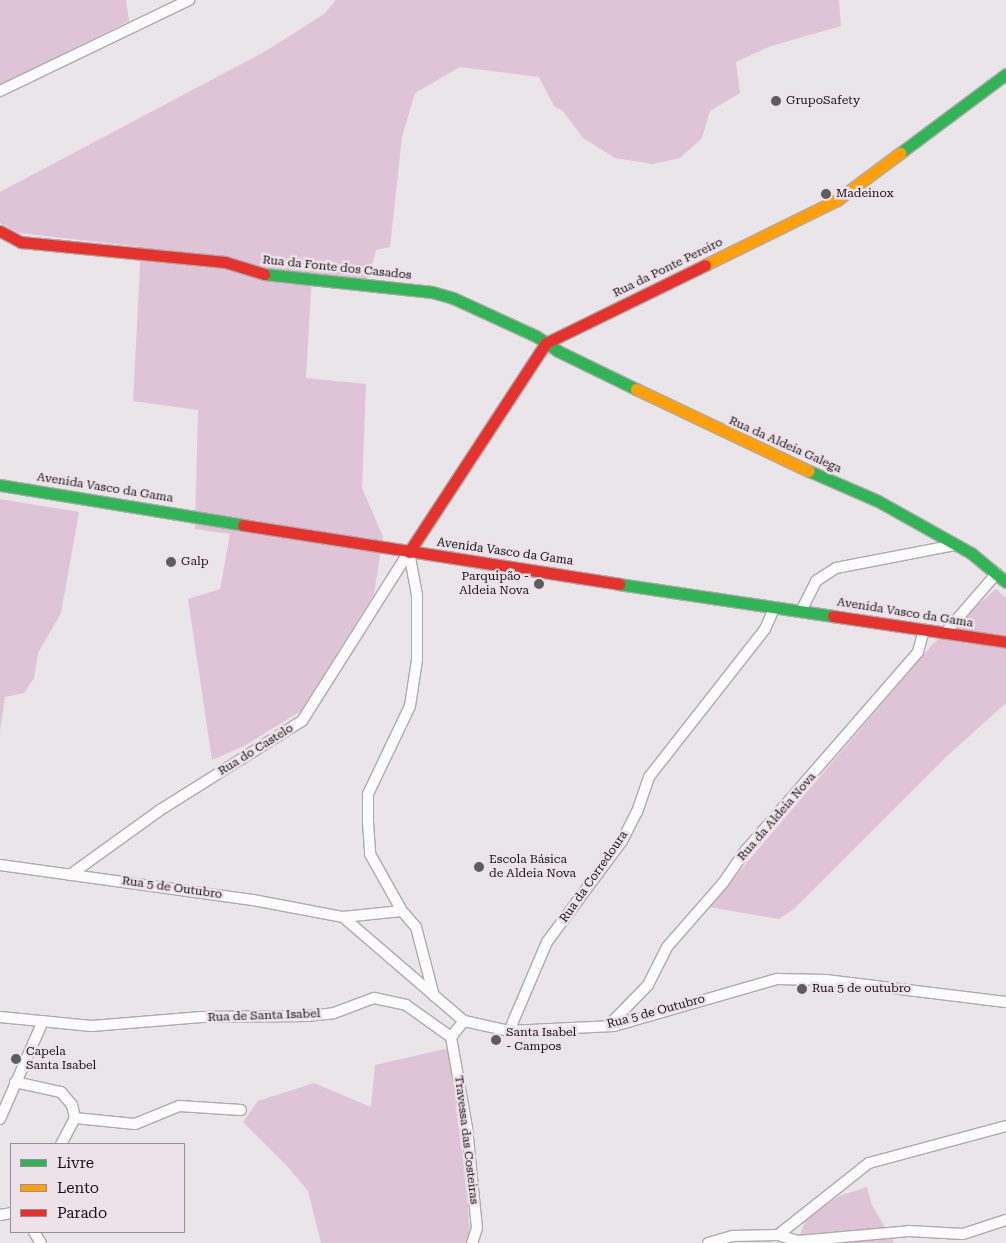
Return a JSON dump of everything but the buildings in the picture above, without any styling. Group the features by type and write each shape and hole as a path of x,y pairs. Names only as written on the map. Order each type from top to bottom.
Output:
{"street":[{"path":"0,91 189,0"},
{"name":"Rua da Ponte Pereiro","path":"546,343 837,200 1006,74"},
{"name":"Rua da Fonte dos Casados","path":"0,231 21,242 225,262 261,274 432,292 453,298 546,343"},
{"path":"434,996 416,927 402,911 370,854 368,794 410,706 418,660 417,595 409,552 546,343"},
{"name":"Rua da Aldeia Galega","path":"546,343 740,440 878,501 956,545 1006,582"},
{"name":"Avenida Vasco da Gama","path":"0,485 409,552 1006,642"},
{"path":"801,611 816,581 836,568 956,545"},
{"name":"Rua do Castelo","path":"70,875 160,810 302,721 409,552"},
{"path":"945,633 997,574"},
{"name":"Rua da Corredoura","path":"509,1032 548,942 622,841 637,812 649,777 765,629 775,607"},
{"name":"Rua da Aldeia Nova","path":"608,1026 648,985 667,947 723,883 746,850 918,652 924,630"},
{"name":"Rua 5 de Outubro","path":"0,865 253,900 343,917 402,911"},
{"name":"Rua 5 de Outubro","path":"343,917 464,1021 509,1032 608,1026 777,980 826,980 1006,1002"},
{"name":"Rua de Santa Isabel","path":"0,1017 92,1026 202,1018 307,1016 334,1013 374,998 406,1005 451,1037"},
{"path":"0,1119 43,1021"},
{"path":"451,1037 464,1021"},
{"name":"Travessa das Costeiras","path":"451,1037 472,1173 477,1228 472,1243"},
{"path":"15,1082 61,1092 72,1105 76,1118 62,1143"},
{"path":"76,1118 135,1124 179,1106 241,1110"},
{"path":"778,1235 869,1163 1006,1126"},
{"path":"708,1243 733,1236 778,1235 798,1241 909,1231 963,1234 1006,1220"}],"shaded area":[{"path":"0,0 126,0 129,21 0,85"},
{"path":"336,0 839,0 841,26 771,46 736,62 740,93 710,111 702,138 680,158 653,164 615,158 583,138 563,111 554,106 539,77 460,67 415,93 402,137 390,247 376,250 368,280 312,275 306,378 366,384 362,488 383,537 374,594 301,711 244,746 212,760 188,599 220,589 230,534 195,529 198,410 133,401 141,247 19,233 0,223 0,192 266,51 324,14"},
{"path":"0,499 79,512 61,613 38,653 34,678 24,693 5,697 0,731"},
{"path":"996,589 1006,598 1006,703 945,758 794,909 779,919 709,907 932,645"},
{"path":"449,1048 467,1187 470,1243 321,1243 308,1191 288,1167 243,1122 258,1101 314,1083 371,1107 375,1065"},
{"path":"867,1187 872,1205 894,1243 797,1243 806,1219 839,1196"}],"traffic: fast":[{"path":"900,153 1006,74"},
{"path":"264,274 432,292 453,298 536,336 558,351 636,389"},
{"path":"809,471 878,501 971,553 1006,582"},
{"path":"0,485 243,525"},
{"path":"619,584 833,616"}],"traffic: slow":[{"path":"705,265 837,200 900,153"},
{"path":"636,389 809,471"}],"traffic: jam":[{"path":"0,231 21,242 225,262 264,274"},
{"path":"409,552 546,343 705,265"},
{"path":"243,525 619,584"},
{"path":"833,616 1006,642"}],"place":[{"name":"GrupoSafety","path":"776,101"},
{"name":"Madeinox","path":"826,194"},
{"name":"Galp","path":"171,562"},
{"name":"Parquipão - Aldeia Nova","path":"539,584"},
{"name":"Escola Básica de Aldeia Nova","path":"479,867"},
{"name":"Rua 5 de outubro","path":"802,989"},
{"name":"Santa Isabel - Campos","path":"496,1040"},
{"name":"Capela Santa Isabel","path":"16,1059"}]}
